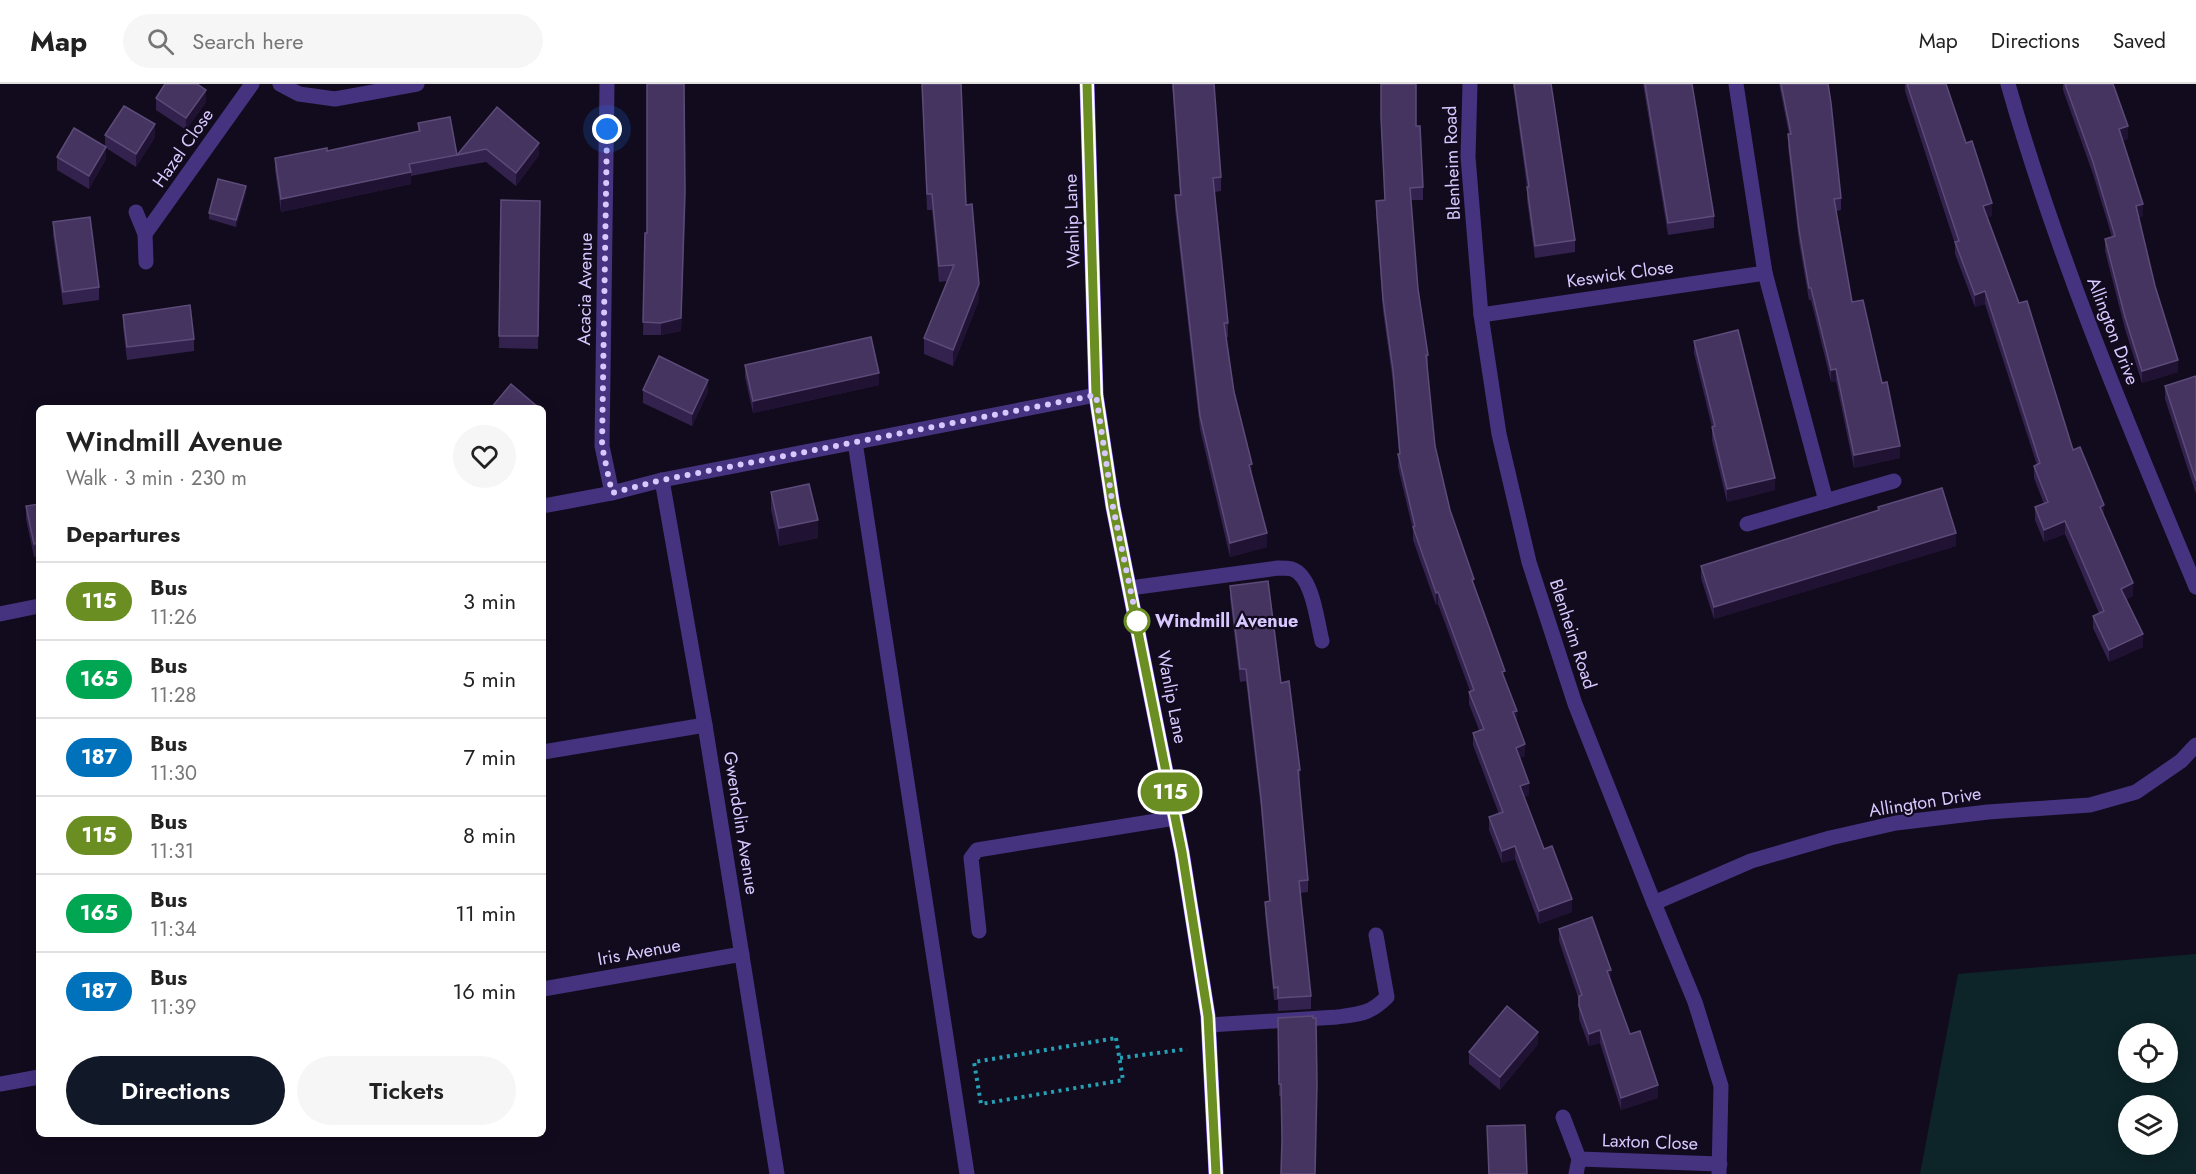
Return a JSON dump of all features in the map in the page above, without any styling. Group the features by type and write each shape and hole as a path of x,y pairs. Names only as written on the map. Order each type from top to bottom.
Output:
{"street":[{"name":"Hazel Close","path":"145,234 252,84"},
{"path":"280,84 298,94 335,99 417,84"},
{"name":"Acacia Avenue","path":"608,84 602,446 612,493"},
{"name":"Wanlip Lane","path":"1087,84 1096,395 1113,507 1175,818 1209,1025 1216,1174"},
{"name":"Blenheim Road","path":"1470,84 1468,156 1481,315 1499,434 1529,562 1575,704 1695,1002 1721,1086 1720,1169"},
{"path":"1736,84 1765,273 1826,501"},
{"name":"Allington Drive","path":"2008,84 2030,162 2100,357 2196,587"},
{"path":"136,212 145,234 146,262"},
{"name":"Keswick Close","path":"1481,315 1765,273"},
{"path":"546,505 612,493 662,480 1096,395"},
{"path":"855,442 967,1174"},
{"name":"Gwendolin Avenue","path":"662,480 705,725 777,1174"},
{"path":"1747,524 1894,481"},
{"path":"1130,588 1278,568 1292,569 1304,578 1310,590 1322,641"},
{"path":"0,614 36,607"},
{"path":"546,752 705,725"},
{"name":"Allington Drive","path":"1654,903 1751,861 1841,836 1896,824 1988,812 2090,805 2136,792 2181,761 2196,745"},
{"path":"979,931 971,858 977,850 1175,818"},
{"path":"1209,1025 1357,1015 1376,1008 1387,997 1376,935"},
{"name":"Iris Avenue","path":"546,987 742,954"},
{"path":"0,1084 36,1078"},
{"name":"Laxton Close","path":"1563,1117 1578,1166 1720,1169"}],"path":[{"path":"1116,1038 1120,1058 1123,1080 981,1104 974,1062 1116,1038"},
{"path":"1120,1058 1210,1045"}],"green space":[{"path":"2196,954 2196,1174 1920,1174 1958,974"}],"building":[{"path":"165,84 197,84 206,90 186,118 156,98"},
{"path":"647,84 684,84 685,192 681,318 661,323 643,322 645,233 647,233"},
{"path":"922,84 961,84 966,205 972,204 979,284 953,350 924,338 954,265 939,266 932,194 927,194"},
{"path":"1173,84 1214,84 1221,177 1213,178 1228,323 1224,323 1234,392 1252,464 1249,465 1267,533 1230,543 1200,416 1175,195 1181,195"},
{"path":"1381,84 1416,84 1416,126 1420,126 1423,187 1410,188 1418,289 1428,355 1426,355 1435,446 1450,510 1474,579 1472,580 1505,671 1502,672 1517,711 1513,712 1525,744 1516,748 1529,783 1520,786 1544,849 1552,846 1572,899 1539,911 1515,846 1502,851 1489,817 1503,812 1473,733 1484,729 1469,692 1474,690 1413,527 1415,526 1398,454 1400,454 1393,370 1383,299 1376,201 1385,200"},
{"path":"1514,84 1551,84 1575,240 1535,246"},
{"path":"1645,84 1692,84 1714,216 1668,223"},
{"path":"1781,84 1828,84 1841,198 1834,199 1852,302 1863,300 1882,383 1887,382 1900,446 1854,455 1836,369 1831,370 1811,288 1809,288 1799,230 1788,134 1791,134"},
{"path":"1907,84 1946,84 1966,143 1972,141 1992,203 1983,206 2019,303 2027,301 2073,450 2080,447 2104,505 2100,507 2133,583 2121,589 2143,634 2109,650 2093,616 2104,611 2065,521 2044,530 2035,507 2048,502 2034,466 2040,463 1985,291 1975,295 1955,242 1959,241"},
{"path":"2065,84 2113,84 2128,126 2119,129 2143,204 2136,206 2155,286 2178,360 2142,371 2105,239 2115,236 2093,162"},
{"path":"124,106 155,124 136,154 105,135"},
{"path":"497,107 539,143 516,173 486,149 457,155"},
{"path":"450,117 457,155 409,164 411,172 281,199 275,158 327,148 327,151 420,131 418,123"},
{"path":"74,128 106,147 89,176 57,157"},
{"path":"218,179 246,186 236,220 209,213"},
{"path":"501,200 540,201 538,336 499,336"},
{"path":"90,217 99,287 63,292 53,222"},
{"path":"190,305 194,339 127,347 123,315"},
{"path":"1738,330 1775,478 1727,489 1712,427 1715,426 1694,341"},
{"path":"871,337 879,373 753,401 745,365"},
{"path":"659,356 708,380 692,414 643,390"},
{"path":"2196,376 2196,481 2165,386"},
{"path":"511,384 536,405 494,405"},
{"path":"809,484 818,520 779,528 771,492"},
{"path":"1942,488 1956,533 1714,607 1701,566"},
{"path":"36,504 36,544 34,544 26,506"},
{"path":"1268,581 1281,683 1289,681 1300,770 1298,770 1308,880 1299,881 1311,996 1278,998 1278,987 1274,988 1265,902 1270,901 1261,798 1246,669 1240,669 1230,586"},
{"path":"1592,917 1611,970 1607,971 1630,1034 1640,1031 1658,1085 1621,1098 1600,1030 1589,1034 1579,1006 1579,996 1582,995 1559,929"},
{"path":"1507,1006 1538,1032 1500,1077 1469,1052"},
{"path":"1313,1016 1316,1018 1317,1083 1315,1174 1281,1174 1278,1018"},
{"path":"1525,1125 1527,1174 1489,1174 1487,1126"}],"bus line":[{"name":"115","path":"1087,84 1096,395 1113,507 1182,852 1208,1016 1216,1174"}],"place":[{"name":"Windmill Avenue","path":"1137,621"}],"route":[{"path":"607,129 602,446 612,493 662,480 1096,395 1113,507 1137,621"}]}
